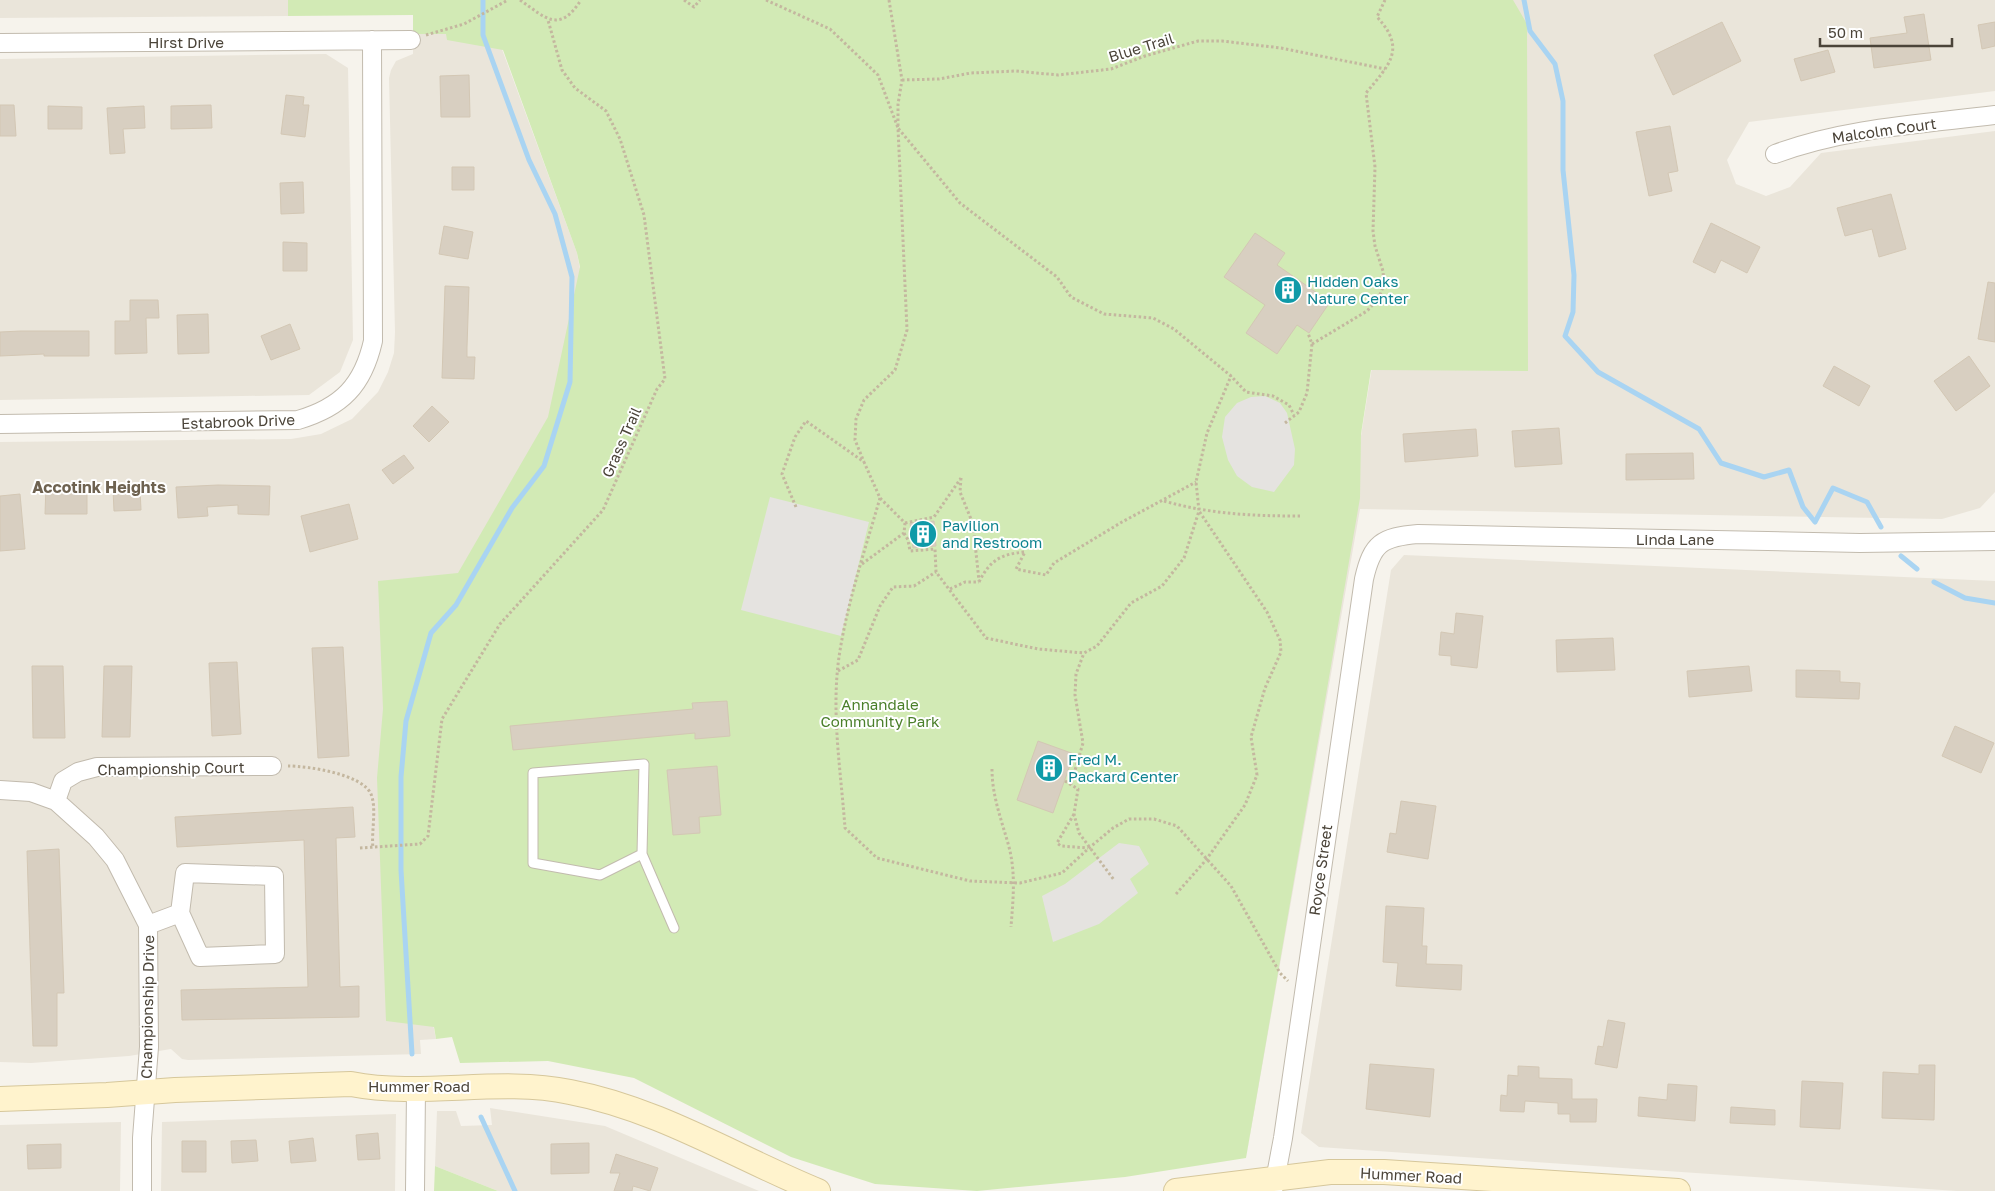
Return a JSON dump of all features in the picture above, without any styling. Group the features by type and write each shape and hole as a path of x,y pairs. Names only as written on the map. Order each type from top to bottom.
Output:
{"main road":[{"name":"Hummer Road","path":"0,1099 351,1084 375,1089 530,1087 569,1091 613,1102 656,1116 774,1173 818,1191"},
{"name":"Hummer Road","path":"1176,1191 1274,1184 1330,1172 1384,1172 1678,1191"}],"street":[{"name":"Estabrook Drive","path":"0,424 290,421 317,415 334,405 350,392 362,375 373,341 372,40"},
{"name":"Hirst Drive","path":"0,43 411,40"},
{"name":"Malcolm Court","path":"1775,154 1806,142 1847,133 1995,115"},
{"name":"Linda Lane","path":"1367,562 1382,542 1392,536 1418,534 1888,544 1993,540"},
{"name":"Royce Street","path":"1274,1184 1367,562"},
{"name":"Championship Court","path":"56,801 63,781 78,772 97,767 272,766"},
{"name":"Championship Drive","path":"0,790 31,792 56,801 96,837 115,860 148,925 149,1047 142,1138 142,1191"},
{"path":"185,873 274,876 274,954 200,957 180,913 185,873"},
{"path":"148,925 180,913"},
{"path":"415,1191 416,1088"}],"lane":[{"path":"642,854 600,875 533,863 533,773 644,764 642,854 674,928"}],"path":[{"path":"411,40 464,24 508,0"},
{"path":"520,0 548,20 561,19 572,15 581,0"},
{"path":"684,0 694,7 700,0"},
{"path":"766,0 830,29 878,75 898,128 960,202 1057,277 1071,297 1104,314 1153,318 1174,329 1231,376 1246,392 1273,396 1289,405 1294,415"},
{"path":"889,0 902,80 898,104 898,172 908,302 907,330 895,370 864,400 856,419 855,440 880,498 905,523"},
{"path":"1312,344 1368,310 1378,299 1384,286 1383,271 1375,246 1373,230 1375,167 1366,93 1385,69 1393,51 1394,44 1386,26 1378,17 1385,0"},
{"name":"Grass Trail","path":"373,848 420,844 428,836 442,719 500,624 603,510 657,389 665,379 644,215 620,139 606,111 575,88 562,70 548,20"},
{"name":"Blue Trail","path":"902,80 939,79 970,73 1002,71 1058,75 1096,71 1111,69 1145,56 1198,42 1214,41 1281,48 1385,69"},
{"path":"1285,423 1298,412 1307,393 1312,344 1308,333"},
{"path":"905,523 904,533 908,540 910,551 935,549 936,572 986,638 1038,649 1084,653 1097,646 1131,603 1162,586 1184,558 1199,511 1196,482 1207,433 1231,376"},
{"path":"796,507 782,474 795,437 806,421 864,462"},
{"path":"905,523 934,517 961,478 960,492 973,524 979,582"},
{"path":"979,582 986,567 1007,553 1025,552 1016,569 1046,576 1054,563 1122,522 1196,482"},
{"path":"880,498 861,565 841,649 838,671 838,740 845,828 877,858 970,881 1014,882 1062,873 1088,848 1113,828 1129,819 1154,820 1178,826 1206,860 1231,886 1280,974 1302,996"},
{"path":"1163,501 1199,511 1257,516 1300,516"},
{"path":"1176,894 1206,860 1245,806 1257,775 1252,737 1265,688 1281,652 1280,640 1267,612 1199,511"},
{"path":"861,565 904,533"},
{"path":"838,671 858,660 880,606 892,587 914,586 936,572"},
{"path":"950,589 965,582 979,582"},
{"path":"1071,784 1083,743 1075,695 1076,674 1084,653"},
{"path":"272,766 295,766 330,772 353,778 364,785 371,794 373,848 360,848"},
{"path":"992,769 992,786 1009,848 1014,882 1011,927"},
{"path":"1064,781 1078,789 1074,814 1057,843 1061,846 1088,848"},
{"path":"1074,814 1079,833 1088,848 1114,880"}],"shaded area":[{"path":"0,0 288,0 288,16 0,18"},
{"path":"1390,0 1995,0 1995,91 1749,122 1727,160 1736,184 1766,196 1790,187 1821,153 1995,131 1995,492 1980,508 1942,519 1360,509 1246,1158 1397,210"},
{"path":"496,33 577,253 594,344 394,828 436,1039 420,1040 421,1054 188,1060 182,1059 171,1049 129,1056 31,1063 0,1062 0,442 291,439 321,434 352,419 378,392 388,372 394,353 389,78 391,70 396,61 413,54 413,34"},
{"path":"326,54 348,68 353,340 340,372 309,395 0,400 0,59"},
{"path":"1265,396 1280,403 1287,413 1295,449 1294,465 1274,492 1252,487 1237,476 1228,460 1222,437 1225,417 1237,403 1251,397"},
{"path":"770,497 869,522 841,636 741,610"},
{"path":"1404,555 1995,581 1995,1191 1957,1191 1319,1147 1301,1133 1391,570"},
{"path":"1119,843 1139,846 1149,864 1130,879 1138,893 1099,924 1053,942 1042,896 1065,884"},
{"path":"490,1108 605,1126 759,1191 498,1191 435,1166 437,1111 456,1111 461,1126 492,1125"},
{"path":"396,1114 395,1191 161,1191 162,1122"},
{"path":"121,1122 120,1191 0,1191 0,1125"}],"green space":[{"name":"Annandale Community Park","path":"288,0 1513,0 1527,24 1528,371 1371,370 1361,434 1360,498 1246,1158 1125,1177 977,1191 875,1184 791,1157 634,1078 548,1061 460,1063 452,1037 436,1039 434,1027 386,1021 377,778 383,709 378,581 458,573 548,417 580,267 577,253 503,50 447,40 446,34 413,34 413,15 288,16"},
{"path":"435,1166 498,1191 434,1191"}],"building":[{"path":"1924,14 1931,60 1874,68 1870,38 1907,33 1904,17"},
{"path":"1722,22 1741,61 1673,95 1654,55"},
{"path":"1995,22 1995,46 1982,49 1978,25"},
{"path":"1828,50 1835,72 1801,81 1794,59"},
{"path":"469,75 470,117 441,117 440,76"},
{"path":"286,95 304,97 303,105 309,105 305,137 281,134"},
{"path":"0,105 14,105 16,136 0,136"},
{"path":"211,105 212,128 171,129 171,106"},
{"path":"48,106 82,107 82,129 48,129"},
{"path":"144,106 145,128 123,129 125,153 110,154 107,108"},
{"path":"1670,126 1678,171 1668,173 1672,191 1649,196 1636,132"},
{"path":"452,167 474,167 474,190 452,190"},
{"path":"303,182 304,213 281,214 280,183"},
{"path":"1891,194 1906,249 1879,257 1872,229 1845,236 1837,208"},
{"path":"1711,223 1760,247 1747,273 1721,260 1715,273 1693,262"},
{"path":"444,226 473,232 468,259 439,254"},
{"name":"Hidden Oaks Nature Center","path":"1255,233 1285,253 1277,265 1330,302 1309,333 1297,325 1277,354 1246,333 1265,305 1224,277"},
{"path":"283,242 307,243 307,271 283,271"},
{"path":"1988,282 1995,283 1995,342 1978,339"},
{"path":"445,286 469,287 467,357 475,357 474,379 442,378"},
{"path":"130,300 158,300 159,318 146,318 147,353 115,354 115,321 130,321"},
{"path":"208,314 209,353 178,354 177,315"},
{"path":"290,324 300,349 271,360 261,336"},
{"path":"89,331 89,356 44,356 44,354 0,356 0,332"},
{"path":"1969,356 1990,386 1956,411 1934,381"},
{"path":"1834,366 1870,386 1859,406 1823,386"},
{"path":"432,406 449,422 429,442 413,426"},
{"path":"1559,428 1562,464 1515,467 1512,431"},
{"path":"1476,429 1478,456 1405,462 1403,434"},
{"path":"1693,453 1694,479 1626,480 1626,454"},
{"path":"404,455 414,468 393,484 382,470"},
{"path":"218,485 270,486 269,515 238,514 238,505 207,507 208,516 178,518 176,487"},
{"path":"46,486 87,487 87,514 45,514"},
{"path":"140,489 141,510 114,511 113,490"},
{"path":"20,494 25,549 0,551 0,496"},
{"path":"349,504 358,539 310,552 301,516"},
{"name":"Pavilion and Restroom","path":"934,521 936,546 913,548 910,523"},
{"path":"1456,613 1483,616 1477,668 1451,665 1451,656 1439,655 1441,632 1454,634"},
{"path":"1613,638 1615,670 1557,672 1556,640"},
{"path":"343,647 349,756 318,758 312,648"},
{"path":"237,662 241,734 212,736 209,663"},
{"path":"32,666 63,666 65,738 33,738"},
{"path":"104,666 132,666 130,737 102,737"},
{"path":"1749,666 1752,691 1689,697 1687,671"},
{"path":"1796,670 1840,671 1840,682 1860,683 1859,699 1796,697"},
{"path":"727,701 730,736 695,739 695,733 513,750 510,726 693,709 692,703"},
{"path":"1955,726 1994,743 1981,773 1942,756"},
{"name":"Fred M. Packard Center","path":"1038,741 1074,754 1053,813 1017,800"},
{"path":"717,766 721,815 699,817 700,833 673,835 667,770"},
{"path":"1401,801 1436,806 1428,859 1387,852 1390,833 1396,834"},
{"path":"353,807 355,837 336,838 340,987 359,986 359,1017 182,1020 181,990 308,987 304,840 177,847 175,817"},
{"path":"59,849 64,993 57,993 57,1046 33,1046 27,851"},
{"path":"1386,906 1424,908 1422,946 1427,946 1426,964 1462,965 1461,990 1396,986 1398,963 1383,962"},
{"path":"1608,1020 1625,1023 1617,1068 1595,1064 1598,1046 1603,1047"},
{"path":"1370,1064 1434,1069 1430,1117 1366,1109"},
{"path":"1919,1065 1935,1065 1934,1120 1882,1118 1883,1072 1919,1074"},
{"path":"1518,1066 1539,1067 1539,1078 1572,1079 1572,1099 1597,1099 1596,1122 1570,1122 1570,1114 1558,1114 1558,1103 1525,1101 1524,1112 1500,1111 1501,1095 1507,1096 1508,1075 1518,1076"},
{"path":"1802,1081 1843,1083 1840,1129 1800,1127"},
{"path":"1668,1084 1697,1086 1695,1121 1638,1116 1639,1097 1667,1100"},
{"path":"1731,1107 1775,1110 1775,1125 1730,1123"},
{"path":"378,1133 380,1159 358,1160 356,1135"},
{"path":"313,1138 316,1161 291,1163 289,1141"},
{"path":"256,1140 258,1161 232,1163 231,1141"},
{"path":"182,1141 206,1141 206,1172 182,1172"},
{"path":"589,1143 589,1173 551,1174 551,1144"},
{"path":"61,1144 61,1168 28,1169 27,1145"},
{"path":"616,1154 658,1168 650,1191 633,1186 632,1191 614,1191 620,1173 610,1173"}],"waterway":[{"path":"412,1054 401,870 401,777 406,721 431,633 456,605 512,508 544,466 570,382 572,277 555,214 529,160 483,35 483,0"},
{"path":"1524,0 1530,31 1555,64 1563,101 1563,170 1574,275 1573,312 1565,336 1598,372 1699,429 1721,463 1764,477 1789,470 1803,507 1815,522 1833,488 1867,502 1881,527"},
{"path":"1901,556 1917,569"},
{"path":"1934,582 1965,598 1995,603"},
{"path":"481,1117 515,1191"}],"place":[{"name":"Hidden Oaks Nature Center","path":"1288,290"},
{"name":"Pavilion and Restroom","path":"923,534"},
{"name":"Fred M. Packard Center","path":"1049,768"}],"district":[{"name":"Accotink Heights","path":"99,487"}]}
